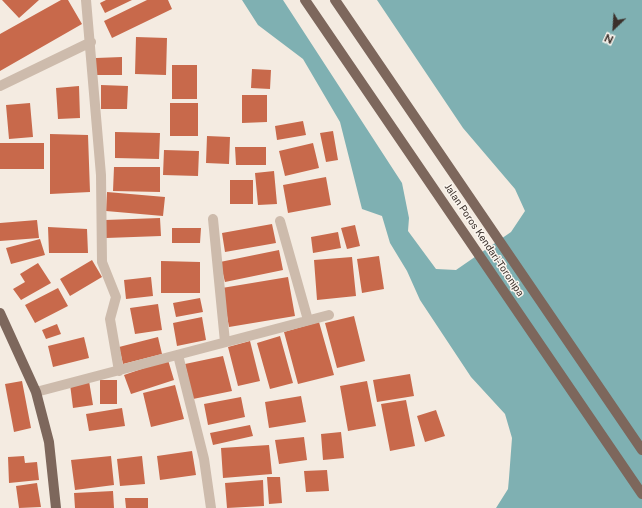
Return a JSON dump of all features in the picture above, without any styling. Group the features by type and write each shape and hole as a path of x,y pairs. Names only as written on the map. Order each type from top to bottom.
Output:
{"main road":[{"name":"Jalan Poros Kendari-Toronipa","path":"305,0 642,494"},
{"name":"Jalan Poros Kendari-Toronipa","path":"335,0 642,450"},
{"path":"0,313 36,392 48,442 56,508"}],"street":[{"path":"86,0 91,42 101,175 101,256 116,297 110,319 119,371"},
{"path":"0,86 91,42"},
{"path":"213,219 225,342"},
{"path":"280,222 308,320"},
{"path":"36,392 329,315"},
{"path":"178,355 204,459 211,508"}],"water":[{"path":"242,0 283,0 402,183 409,218 408,231 436,269 456,270 511,232 525,211 515,189 463,128 377,0 642,0 642,508 496,508 508,489 512,438 505,414 471,377 420,300 407,271 390,243 382,216 362,209 340,122 303,59 258,25"}],"building":[{"path":"2,0 39,0 19,18"},
{"path":"61,0 68,0 82,24 0,71 0,34"},
{"path":"106,0 132,0 105,13 100,3"},
{"path":"147,0 168,0 172,9 112,38 104,21"},
{"path":"136,37 167,38 166,75 135,74"},
{"path":"122,57 122,75 96,75 96,58"},
{"path":"172,65 197,65 197,99 172,99"},
{"path":"252,69 271,70 270,89 251,88"},
{"path":"101,85 128,86 127,109 101,109"},
{"path":"79,86 80,118 58,119 56,88"},
{"path":"242,95 267,95 267,122 242,123"},
{"path":"30,103 33,137 9,139 6,105"},
{"path":"170,103 198,103 198,136 170,136"},
{"path":"303,121 306,135 277,140 275,126"},
{"path":"333,131 338,160 326,162 320,133"},
{"path":"115,132 160,133 159,159 115,158"},
{"path":"50,134 88,135 90,192 50,194"},
{"path":"207,136 230,137 229,164 206,163"},
{"path":"0,143 44,143 44,169 0,169"},
{"path":"313,143 319,168 285,176 279,151"},
{"path":"235,147 266,147 266,165 236,165"},
{"path":"164,150 199,151 198,176 163,175"},
{"path":"114,167 160,167 160,192 113,191"},
{"path":"274,171 277,204 258,205 255,173"},
{"path":"326,177 331,205 288,213 283,185"},
{"path":"230,180 253,180 253,204 230,204"},
{"path":"107,192 165,197 163,216 106,211"},
{"path":"160,218 161,236 106,238 105,220"},
{"path":"37,220 39,238 0,241 0,223"},
{"path":"272,224 276,243 225,252 222,233"},
{"path":"355,225 360,246 347,249 341,228"},
{"path":"48,227 87,229 88,253 49,253"},
{"path":"172,228 201,228 200,243 172,243"},
{"path":"338,232 341,248 313,253 311,237"},
{"path":"40,239 45,255 11,264 6,248"},
{"path":"279,250 283,270 225,282 220,262"},
{"path":"379,256 384,289 362,293 357,259"},
{"path":"352,257 356,296 317,300 314,260"},
{"path":"92,260 102,277 70,296 60,279"},
{"path":"161,261 200,262 200,293 161,293"},
{"path":"38,263 51,283 21,300 13,289 25,282 20,274"},
{"path":"151,277 153,296 126,299 124,280"},
{"path":"288,277 295,316 229,327 222,288"},
{"path":"58,288 68,306 35,323 25,305"},
{"path":"200,298 203,312 176,317 173,303"},
{"path":"158,304 162,330 135,334 130,308"},
{"path":"354,316 365,361 337,368 325,323"},
{"path":"202,317 206,340 177,346 173,323"},
{"path":"319,322 334,375 298,384 284,332"},
{"path":"57,324 61,334 46,339 42,330"},
{"path":"280,336 293,383 270,389 257,343"},
{"path":"84,337 89,358 53,367 48,346"},
{"path":"158,337 162,354 123,364 119,347"},
{"path":"250,341 260,381 238,386 228,347"},
{"path":"223,356 232,391 193,399 185,364"},
{"path":"168,360 174,380 131,394 124,375"},
{"path":"410,374 414,396 377,402 373,380"},
{"path":"100,380 117,380 117,404 100,404"},
{"path":"22,381 31,428 14,432 5,384"},
{"path":"89,381 93,405 73,408 70,384"},
{"path":"367,381 376,426 348,431 340,386"},
{"path":"175,385 184,419 151,427 143,393"},
{"path":"301,396 306,422 269,428 265,402"},
{"path":"241,397 245,417 208,425 204,404"},
{"path":"406,400 415,446 390,451 381,404"},
{"path":"122,408 125,426 89,431 86,414"},
{"path":"436,410 445,436 425,442 417,416"},
{"path":"250,425 253,436 213,445 210,433"},
{"path":"341,432 344,458 323,460 321,434"},
{"path":"304,437 307,460 279,464 275,440"},
{"path":"269,445 272,474 223,478 221,448"},
{"path":"192,451 196,475 160,480 157,456"},
{"path":"24,456 25,463 37,462 39,480 9,483 8,457"},
{"path":"111,456 114,485 75,490 71,460"},
{"path":"142,456 145,484 120,486 117,459"},
{"path":"327,470 329,491 306,492 304,471"},
{"path":"267,477 280,477 282,503 269,504"},
{"path":"263,480 264,506 227,508 225,483"},
{"path":"37,483 41,507 19,508 16,486"},
{"path":"113,491 114,508 75,508 74,493"},
{"path":"125,498 148,498 148,508 126,508"}]}
